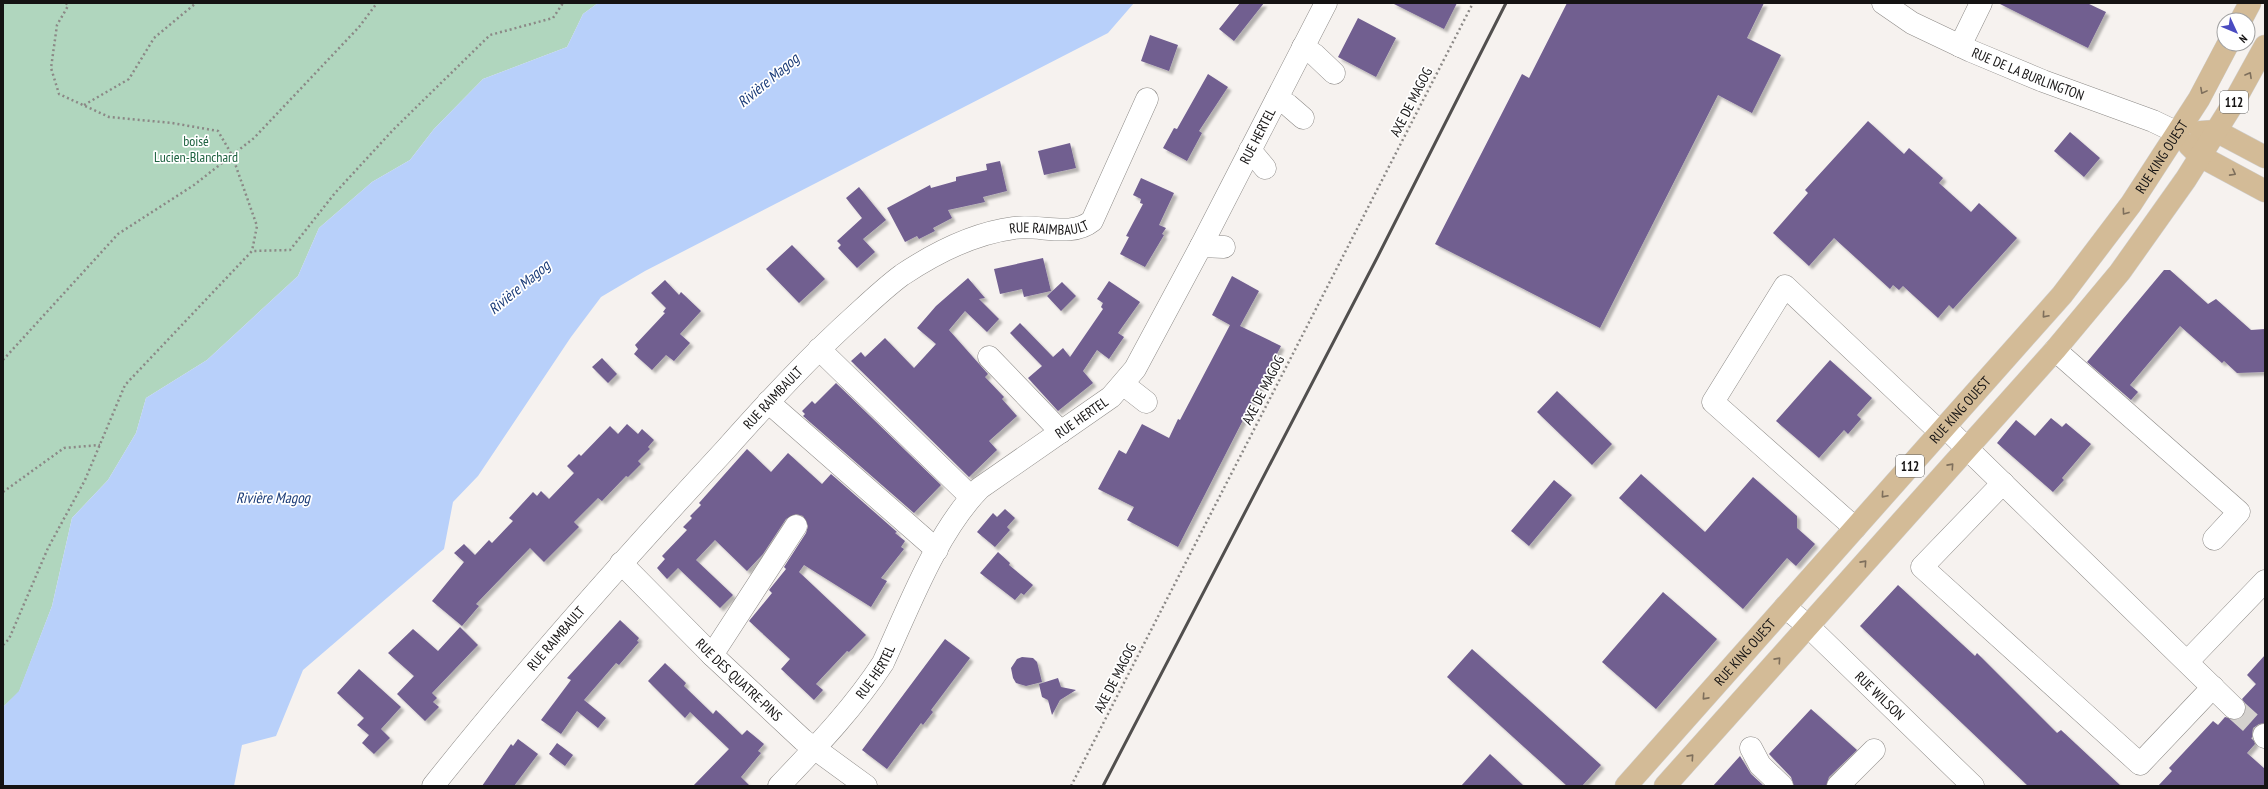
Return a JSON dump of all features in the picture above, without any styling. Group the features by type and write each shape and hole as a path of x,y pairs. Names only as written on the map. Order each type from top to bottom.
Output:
{"main road":[{"path":"2245,12 2250,3"},
{"name":"112","path":"1665,786 2055,350 2120,272 2167,208 2216,131 2265,46"},
{"name":"RUE KING OUEST","path":"1626,786 2062,295 2131,204 2178,133 2224,52"},
{"path":"2178,133 2216,131 2265,157"},
{"path":"2178,133 2200,156 2265,191"}],"street":[{"name":"RUE HERTEL","path":"779,786 850,709 883,664 937,550 971,497 980,488 1111,397 1123,384 1145,353 1326,3"},
{"name":"RUE DE LA BURLINGTON","path":"1883,3 1912,23 1960,46 2042,81 2153,121 2178,133"},
{"path":"1960,46 1981,3"},
{"path":"1303,47 1316,55 1334,73"},
{"name":"RUE RAIMBAULT","path":"433,786 621,563 768,402 819,349 900,277 920,263 971,239 991,232 1029,226 1075,230 1088,224 1098,211 1147,99"},
{"path":"1277,99 1288,104 1303,118"},
{"path":"1250,150 1265,168"},
{"path":"1201,246 1224,247"},
{"path":"1856,528 1713,402 1785,286 1943,429 1967,448 2234,708"},
{"path":"819,349 971,497"},
{"path":"2055,350 2239,512 2214,539"},
{"path":"989,357 1061,432"},
{"path":"1123,384 1146,402"},
{"path":"768,402 937,550"},
{"path":"2003,483 1922,567 2140,764 2212,686"},
{"path":"712,654 796,526"},
{"name":"RUE DES QUATRE-PINS","path":"621,563 712,654 814,749 866,786"},
{"path":"2187,662 2265,582"},
{"name":"RUE WILSON","path":"1785,607 1808,626 1973,786"},
{"path":"1751,748 1760,765 1782,786"},
{"path":"1838,786 1874,750"}],"path":[{"path":"3,645 9,639 48,548 85,480 125,385 252,251 257,226 232,155 218,131 172,123 109,117 59,94 52,68 57,24 68,6 66,3"},
{"path":"83,105 129,79 154,38 196,3"},
{"path":"3,360 118,234 194,185 254,138 359,27 377,3"},
{"path":"252,251 290,250 335,193 393,130 490,35 553,18 563,3"},
{"name":"AXE DE MAGOG","path":"1071,786 1473,3"},
{"path":"3,492 64,448 100,445"}],"green space":[{"name":"boisé Lucien-Blanchard","path":"3,3 598,3 583,14 567,47 483,79 434,129 410,160 372,182 319,228 298,276 207,360 146,398 136,433 108,480 72,518 52,606 19,692 3,707"}],"water":[{"name":"Rivière Magog","path":"598,3 1134,3 1108,33 645,271 601,297 571,337 478,476 453,502 444,549 303,670 276,736 242,745 234,786 3,786 3,707 19,691 52,606 72,518 108,480 136,433 146,398 207,360 298,276 319,228 372,182 410,160 434,129 483,79 567,47 583,14"}],"building":[{"path":"1240,3 1264,3 1234,41 1219,29"},
{"path":"1392,3 1457,3 1444,29"},
{"path":"1567,3 1764,3 1747,38 1781,55 1752,113 1718,95 1600,328 1435,244 1522,74 1529,78"},
{"path":"1998,3 2087,3 2106,12 2088,48"},
{"path":"1358,18 1396,38 1376,77 1338,57"},
{"path":"1150,35 1178,45 1169,71 1141,61"},
{"path":"1208,74 1228,87 1199,131 1202,133 1187,161 1163,148 1174,128 1177,129"},
{"path":"1868,121 1904,154 1909,148 1943,178 1939,183 1971,212 1979,203 2017,238 1953,309 1949,305 1938,318 1903,286 1899,290 1893,285 1890,289 1834,238 1809,266 1773,233 1808,193 1805,190"},
{"path":"2070,132 2100,158 2084,177 2054,151"},
{"path":"1070,143 1076,168 1044,175 1038,151"},
{"path":"1000,161 1007,191 983,197 985,202 948,210 952,218 933,228 935,231 919,239 917,236 905,242 887,208 930,185 931,188 956,181 956,177 987,170 986,164"},
{"path":"1141,178 1174,193 1159,225 1166,228 1162,234 1164,235 1145,267 1120,254 1129,237 1126,236 1143,204 1140,203 1141,199 1133,195"},
{"path":"859,187 886,220 863,239 875,252 857,268 838,248 841,245 837,241 862,218 846,198"},
{"path":"792,245 825,279 799,303 766,269"},
{"path":"1043,258 1051,291 1024,297 1022,289 1000,294 994,269"},
{"path":"2164,270 2170,270 2208,304 2216,299 2251,330 2265,329 2265,372 2237,373 2224,361 2222,363 2180,326 2130,385 2138,392 2131,400 2087,362"},
{"path":"1232,276 1259,291 1240,326 1281,346 1178,547 1127,520 1134,507 1098,489 1119,450 1126,454 1142,424 1169,438 1230,325 1212,315"},
{"path":"968,278 985,298 979,299 999,319 987,332 965,311 949,330 988,374 985,377 1004,397 1002,399 1017,416 989,441 997,450 969,477 851,361 861,352 865,357 885,338 914,368 936,344 917,328 936,306"},
{"path":"665,280 679,295 681,292 701,311 680,334 690,343 674,361 666,355 652,370 634,354 638,349 635,345 665,313 663,312 666,308 651,293"},
{"path":"1109,281 1140,302 1118,333 1124,337 1109,359 1097,350 1083,371 1093,383 1058,411 1028,378 1042,366 1010,333 1020,323 1053,357 1063,348 1070,357 1103,309 1101,307 1103,303 1097,299"},
{"path":"1062,282 1076,296 1061,311 1047,296"},
{"path":"602,358 617,374 608,383 592,367"},
{"path":"1830,360 1872,398 1857,415 1861,419 1848,434 1844,430 1819,458 1776,421"},
{"path":"836,383 941,485 914,513 803,416 805,414 802,411 812,401 815,404"},
{"path":"1557,391 1612,444 1592,465 1537,412"},
{"path":"2051,418 2062,427 2066,423 2091,444 2062,478 2064,480 2053,492 1997,443 2016,420 2035,436"},
{"path":"627,424 638,434 642,429 654,440 648,447 650,449 638,461 641,464 628,477 626,476 602,501 598,498 574,522 579,527 544,562 530,548 476,604 479,606 462,626 432,601 464,562 454,553 464,544 475,555 489,540 492,543 513,521 509,518 533,492 537,496 541,491 549,499 574,473 567,466 579,454 581,456 610,426 618,434"},
{"path":"747,449 771,472 788,453 822,484 831,474 897,532 895,533 905,541 901,547 904,549 881,578 887,581 871,607 804,565 799,572 866,635 849,652 847,651 816,684 823,690 814,700 781,669 790,659 749,621 772,593 769,590 786,569 784,567 806,533 808,526 803,516 796,514 786,519 763,554 747,571 715,540 696,560 733,595 720,608 678,568 667,579 657,568 665,559 662,556 687,530 683,527 692,518 690,516 701,505 699,503"},
{"path":"1641,474 1705,532 1753,477 1797,516 1797,528 1815,544 1796,566 1787,558 1743,609 1619,498"},
{"path":"1554,480 1572,495 1529,546 1511,531"},
{"path":"1005,509 1015,518 1007,527 1010,530 995,547 977,532 993,513 997,517"},
{"path":"998,552 1010,563 1009,565 1033,585 1024,595 1021,593 1015,600 980,573"},
{"path":"1898,585 1975,656 1977,653 2057,733 2061,730 2121,786 2028,786 1860,626"},
{"path":"1663,592 1717,639 1656,709 1602,662"},
{"path":"620,620 639,638 637,641 639,642 619,665 616,663 584,700 606,718 598,728 577,711 561,734 541,720 571,680 567,678"},
{"path":"460,627 478,645 432,693 437,698 433,702 439,707 425,721 397,694 414,676 388,653 413,629 438,651"},
{"path":"945,639 970,658 931,710 933,712 923,725 921,723 887,769 862,750"},
{"path":"1472,649 1601,765 1582,786 1567,786 1447,677"},
{"path":"2265,655 2265,723 2259,724 2253,728 2252,735 2255,744 2247,753 2265,769 2265,786 2158,786 2172,771 2169,768 2213,721 2218,725 2225,717 2237,720 2243,716 2246,705 2242,699 2256,684 2247,675"},
{"path":"1022,657 1033,658 1037,662 1042,682 1026,686 1016,683 1013,678 1011,668 1017,659"},
{"path":"665,663 686,683 684,686 713,714 716,710 742,735 747,730 764,744 758,751 761,753 741,777 750,786 693,786 729,749 690,712 685,718 648,681"},
{"path":"359,669 401,707 381,729 390,738 374,754 362,743 369,735 357,725 364,718 337,693"},
{"path":"1058,678 1061,687 1076,690 1060,700 1052,715 1048,700 1042,697 1039,684"},
{"path":"1811,709 1857,750 1829,777 1826,786 1794,786 1791,777 1769,754"},
{"path":"518,739 538,754 514,786 482,786 511,744 513,746"},
{"path":"557,743 573,755 565,766 549,754"},
{"path":"1490,754 1524,786 1461,786"},
{"path":"1740,756 1751,774 1764,786 1713,786"}],"tunnel":[{"path":"2234,708 2264,735"}],"railway":[{"path":"1103,786 1378,256 1506,3"}]}
